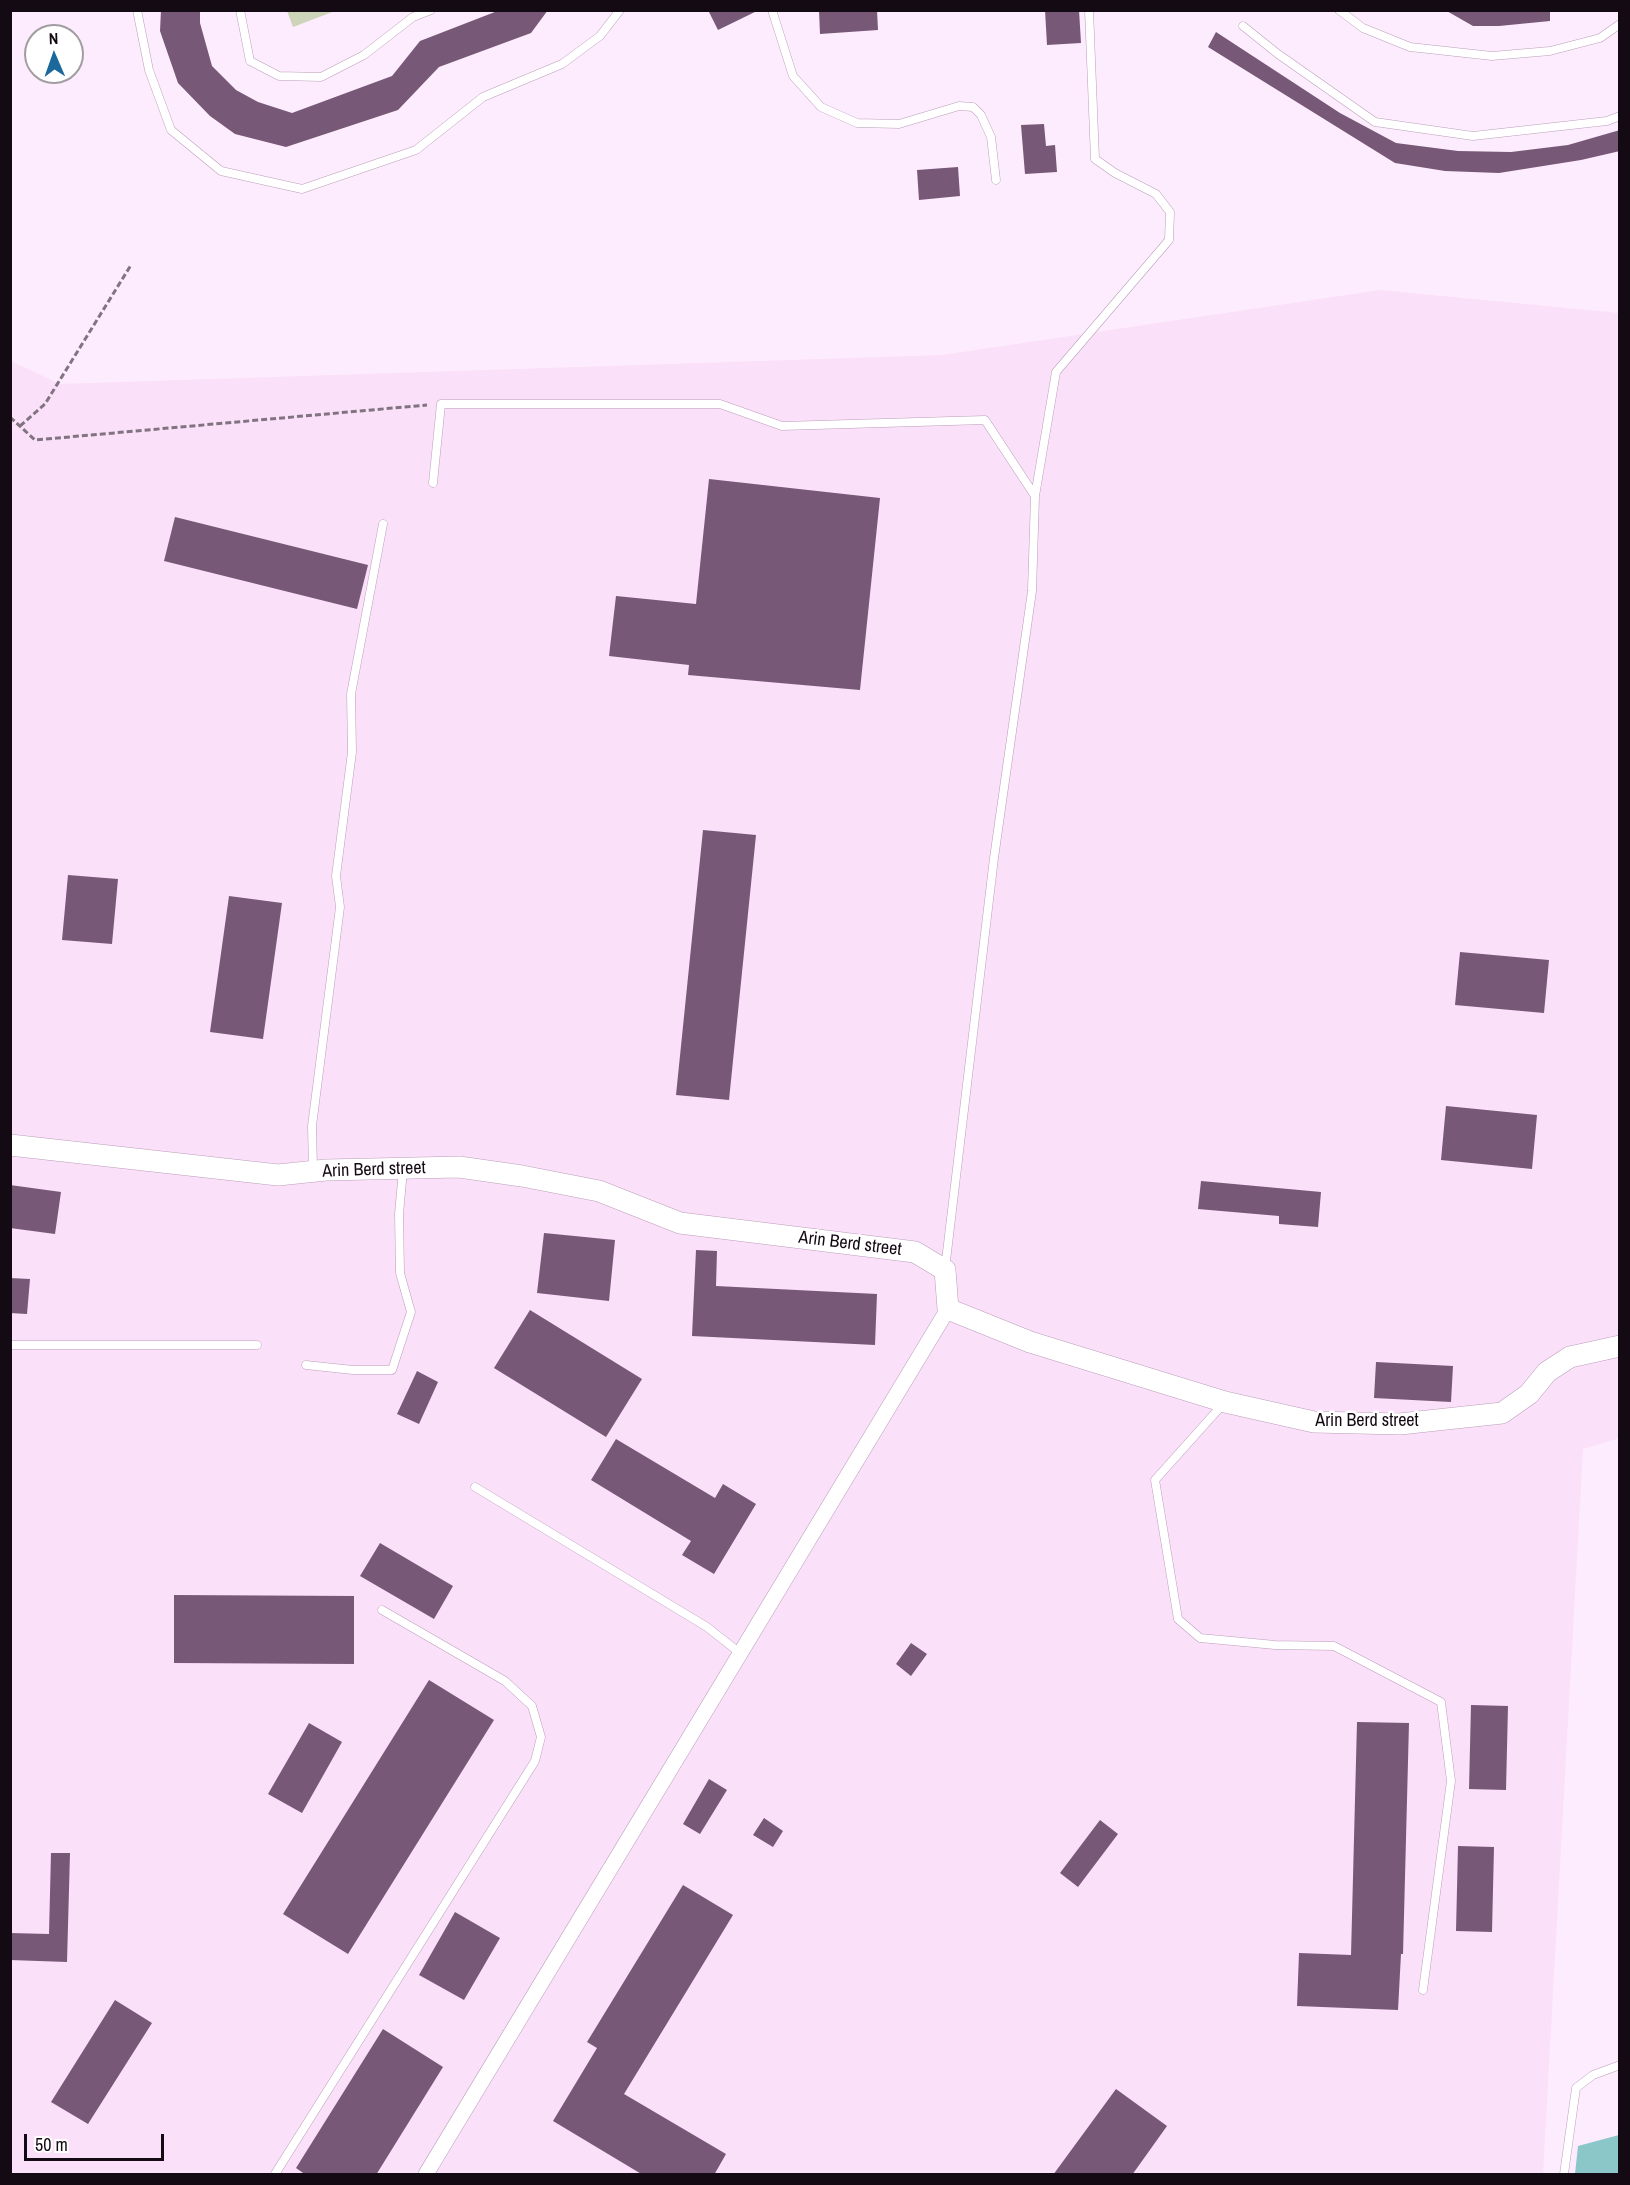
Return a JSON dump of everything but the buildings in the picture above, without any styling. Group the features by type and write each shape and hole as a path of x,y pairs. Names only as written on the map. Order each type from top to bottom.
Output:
{"street":[{"name":"Arin Berd street","path":"10,1145 279,1175 459,1167 599,1191 680,1223 915,1252 945,1270"},
{"path":"426,2175 948,1309 945,1270"},
{"name":"Arin Berd street","path":"948,1309 1030,1342 1225,1402 1314,1422 1400,1424 1503,1413 1529,1394 1547,1372 1570,1357 1620,1346"}],"lane":[{"path":"137,10 149,70 171,130 221,171 302,189 416,150 483,97 562,64 600,36 620,10"},
{"path":"240,10 250,61 279,76 321,77 364,55 413,17 431,10"},
{"path":"772,10 793,76 821,107 857,123 899,124 959,106 973,108 981,115 991,137 996,180"},
{"path":"945,1270 994,858 1032,591 1035,496 1056,372 1168,240 1170,212 1156,194 1115,173 1095,159 1089,10"},
{"path":"1339,10 1363,28 1410,47 1492,56 1550,51 1600,38 1620,24"},
{"path":"1243,26 1375,123 1473,136 1607,121 1620,116"},
{"path":"433,483 441,404 720,404 782,426 984,420 1035,496"},
{"path":"313,1172 312,1126 340,907 336,876 352,752 351,694 383,524"},
{"path":"306,1365 353,1370 392,1370 411,1312 400,1273 399,1214 404,1168"},
{"path":"10,1345 257,1345"},
{"path":"1225,1402 1155,1480 1178,1619 1200,1638 1275,1645 1334,1646 1441,1702 1451,1781 1422,1990"},
{"path":"475,1487 707,1627 740,1653"},
{"path":"275,2175 535,1761 541,1737 532,1706 505,1681 382,1610"},
{"path":"1564,2175 1576,2088 1593,2075 1620,2065"}],"path":[{"path":"20,426 45,404 131,266"},
{"path":"10,417 35,440 441,404"}],"shaded area":[{"path":"287,11 335,11 293,27"},
{"path":"1380,290 1619,313 1620,1438 1583,1449 1543,2174 11,2174 11,361 60,384 942,355"},
{"path":"1619,2135 1619,2174 1575,2174 1578,2146"}]}
